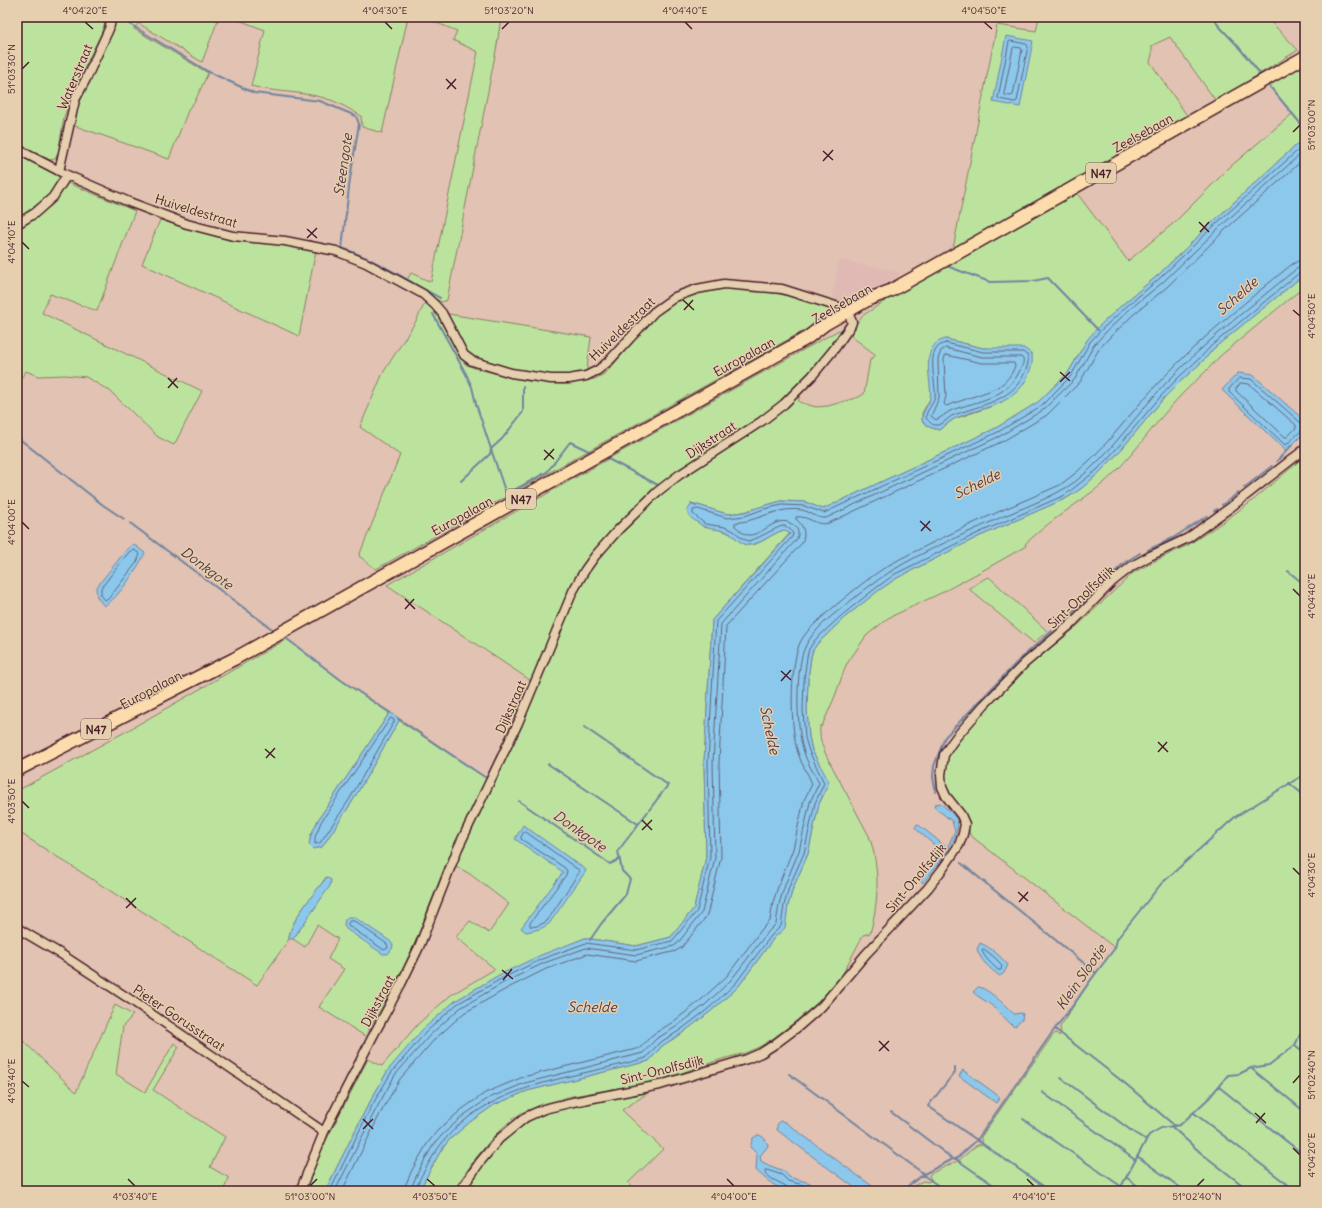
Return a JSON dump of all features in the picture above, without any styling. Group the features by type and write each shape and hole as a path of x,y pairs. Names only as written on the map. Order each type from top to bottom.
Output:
{"main road":[{"name":"Zeelsebaan","path":"807,338 816,335 848,315 872,305 890,291 1305,57"},
{"name":"Europalaan","path":"17,778 220,669 807,338"},
{"name":"Europalaan","path":"17,770 218,666 234,660"}],"street":[{"name":"Waterstraat","path":"17,224 35,213 53,197 63,173 71,116 76,100 109,29 112,17"},
{"name":"Huiveldestraat","path":"17,149 63,173 129,202 187,224 233,236 284,241 336,251 366,263 418,292 436,305 442,313 464,355 472,361 511,373 551,379 569,379 586,376 598,370 609,361 654,312 674,297 696,289 724,284 782,289 842,308 848,315"},
{"name":"Dijkstraat","path":"300,1191 324,1132 407,971 458,848 518,723 573,591 585,570 618,530 666,485 762,421 784,404 812,376 835,348 851,325 852,322 848,315"},
{"name":"Sint-Onolfsdijk","path":"460,1191 480,1162 499,1139 526,1117 544,1109 660,1085 747,1059 761,1053 799,1026 819,1008 866,954 928,888 959,845 965,824 961,815 946,796 942,787 941,776 944,755 950,744 984,705 1025,663 1070,625 1113,581 1132,566 1188,538 1231,507 1305,449"},
{"name":"Pieter Gorusstraat","path":"17,928 62,954 118,991 324,1132"}],"shaded area":[{"path":"839,260 899,272 899,276 850,303 832,299"}],"green space":[{"path":"17,17 107,17 101,34 73,91 64,117 58,154 55,159 50,160 17,142"},
{"path":"116,17 219,17 202,62 138,23 134,29 208,73 195,101 189,108 169,159 73,125 77,108 109,40"},
{"path":"231,17 408,17 382,133 362,127 361,116 331,100 311,95 251,86 265,30"},
{"path":"422,17 501,17 497,45 447,300 442,302 433,298 407,280 411,273 431,282 478,52 453,40 457,31"},
{"path":"1039,17 1266,17 1298,50 1216,101 1170,37 1155,44 1152,46 1150,62 1188,117 953,249 997,25 1036,31"},
{"path":"1305,64 1305,138 1216,219 1157,276 1124,303 1087,340 1068,373 1038,402 996,428 823,509 805,502 781,501 744,512 727,514 698,505 703,527 727,532 746,545 758,543 784,530 790,533 712,620 704,762 706,857 694,908 671,937 636,946 585,938 499,975 455,1001 388,1070 367,1107 325,1191 304,1191 317,1158 368,1059 382,1066 418,1024 451,995 495,969 456,937 470,921 489,933 509,904 470,874 447,861 414,945 397,981 365,1036 319,1007 344,969 328,959 338,939 317,925 305,947 293,939 317,905 331,880 326,877 298,915 290,932 289,939 257,985 17,831 17,791 125,732 287,639 341,680 390,712 318,820 311,835 309,845 313,848 322,847 352,802 400,719 486,778 513,721 530,680 387,585 839,330 842,331 841,339 799,390 799,402 816,407 828,406 859,397 864,394 870,360 876,355 851,336 852,330 862,316 899,292 1073,188 1128,261 1175,222 1230,167 1292,114 1269,85","holes":["946,339 983,348 1001,349 1002,402 954,419 939,430 929,427 922,420 922,413 931,397 929,357"]},
{"path":"17,154 60,177 52,192 17,219"},
{"path":"68,183 135,211 97,311 50,294 42,313 202,391 174,445 158,437 110,391 86,377 65,375 38,376 26,371 17,384 17,230 52,205"},
{"path":"160,220 229,240 316,250 299,336 142,264"},
{"path":"1305,274 1305,286 1220,356 1177,399 1132,453 1107,480 1058,516 1025,544 1026,546 941,593 888,618 866,636 846,665 835,696 822,726 820,726 820,739 827,757 869,836 873,848 877,872 877,897 870,933 863,935 842,975 818,1002 772,1039 745,1053 722,1059 655,1082 572,1096 543,1104 523,1112 511,1120 495,1135 475,1159 453,1191 419,1191 440,1152 449,1140 470,1122 494,1105 527,1091 649,1061 662,1046 710,1012 738,987 774,938 784,928 793,888 808,854 819,804 826,790 818,762 812,750 809,737 807,710 808,679 811,657 813,650 818,643 844,618 897,578 978,537 1067,498 1082,488 1120,451 1164,398 1205,359 1213,349"},
{"path":"721,288 750,290 791,296 832,309 832,312 827,318 376,569 359,556 400,455 360,427 383,373 416,321 426,301 437,315 465,364 474,368 528,381 563,384 595,379 606,373 655,317 673,303 695,293"},
{"path":"442,313 591,337 586,376 551,379 472,361"},
{"path":"1305,456 1305,1191 904,1191 923,1181 928,1182 932,1180 929,1176 930,1174 957,1162 977,1145 980,1145 983,1142 981,1137 1053,1035 1056,1033 1059,1036 1061,1032 1060,1027 1086,987 1115,948 970,835 968,825 946,790 944,776 945,763 950,751 985,708 1028,666 1074,629 1133,573 1188,545 1220,524 1251,502"},
{"path":"989,577 1047,631 1034,643 969,589"},
{"path":"115,1005 133,1015 123,1026 116,1074 145,1092 174,1043 179,1047 153,1090 225,1137 210,1167 229,1178 223,1191 17,1191 17,1050 21,1039 76,1092"},
{"path":"648,1093 622,1110 663,1149 628,1183 637,1191 463,1191 502,1142 517,1129 531,1121 563,1108"}],"water":[{"path":"1006,36 1033,41 1020,107 993,102"},
{"name":"Schelde","path":"1305,138 1305,274 1213,349 1205,359 1164,398 1120,451 1082,488 1067,498 978,537 897,578 844,618 818,643 813,650 808,679 807,710 809,737 812,750 829,782 819,804 808,854 793,888 788,906 785,928 774,938 738,987 710,1012 662,1046 649,1061 527,1091 494,1105 470,1122 449,1140 440,1152 419,1191 325,1191 367,1107 388,1070 423,1029 455,1001 499,975 541,955 585,938 636,946 671,937 694,908 706,857 704,762 712,620 790,534 784,530 775,533 758,543 746,545 727,532 705,527 694,520 687,511 691,505 698,505 727,514 744,512 781,501 805,502 823,509 996,428 1038,402 1068,373 1087,340 1098,327 1157,276 1216,219"},
{"path":"946,339 983,348 1024,348 1032,354 1032,361 1031,369 1027,378 1021,388 1013,395 995,405 954,419 939,430 929,427 922,421 922,417 930,396 929,357 934,345 939,341"},
{"path":"1238,373 1253,375 1305,421 1305,432 1286,451 1222,390"},
{"path":"133,544 145,553 122,590 104,606 97,597 96,588 127,549"},
{"path":"390,712 400,719 352,802 322,847 313,849 309,845 311,835 318,820"},
{"path":"940,803 954,816 957,821 957,828 955,836 946,854 923,883 920,880 942,852 915,828 917,824 947,848 955,831 952,821 934,807 935,804"},
{"path":"523,825 586,871 549,924 540,929 526,932 521,928 563,872 515,839"},
{"path":"327,877 331,880 330,886 293,939 289,939 293,924 310,898"},
{"path":"348,917 354,917 390,941 393,945 388,954 383,954 346,929 344,925 345,919"},
{"path":"980,943 996,952 1008,965 1004,973 1000,976 980,957 977,949"},
{"path":"978,987 992,994 1014,1014 1023,1014 1022,1020 1014,1027 994,1007 973,992"},
{"path":"963,1070 1000,1097 996,1103 959,1076"},
{"path":"780,1121 785,1122 877,1191 859,1191 777,1130 777,1125"},
{"path":"758,1135 765,1139 768,1146 760,1156 761,1161 784,1171 789,1177 810,1183 814,1191 784,1190 771,1183 756,1170 757,1154 750,1147 753,1138"}],"waterway":[{"name":"Steengote","path":"118,17 207,71 254,93 320,101 356,116 359,124 350,179 342,248 379,264 440,298"},
{"path":"1214,17 1218,25 1237,45 1262,76"},
{"path":"1267,83 1305,129"},
{"path":"944,265 990,282 1033,281 1048,278 1098,330"},
{"name":"Steengote","path":"433,314 472,387 476,404 507,494 547,472 570,442 591,452"},
{"path":"461,481 490,454 491,449 502,439 523,412 523,386"},
{"name":"Donkgote","path":"17,437 103,505 124,519"},
{"path":"1277,461 1292,445"},
{"name":"Steengote","path":"608,459 658,485"},
{"path":"1244,488 1272,466"},
{"path":"1222,505 1238,493"},
{"name":"Steengote","path":"691,503 696,506"},
{"path":"1148,550 1173,538 1207,516"},
{"name":"Donkgote","path":"130,523 272,629"},
{"path":"1105,582 1124,563 1140,553"},
{"path":"1288,571 1305,585"},
{"path":"1062,623 1096,590"},
{"path":"936,792 933,777 934,766 945,737 1021,658 1052,631"},
{"name":"Donkgote","path":"287,639 341,680 390,713"},
{"name":"Donkgote","path":"398,719 486,778"},
{"path":"584,727 668,785 618,851 622,871 630,879 626,894 590,940"},
{"path":"548,764 638,824"},
{"name":"Klein Slootje","path":"901,1191 924,1174 953,1159 956,1159 977,1140 1054,1030 1115,948 1117,939 1161,884 1235,817 1305,774"},
{"name":"Klein Slootje","path":"1289,783 1305,796"},
{"name":"Donkgote","path":"519,801 610,864 620,859"},
{"path":"961,863 1096,973"},
{"path":"1122,1191 1122,1185 1149,1135 1161,1128 1180,1125 1209,1098 1228,1075 1239,1074 1251,1068 1269,1065 1295,1045 1305,1027"},
{"path":"1055,1029 1127,1085 1175,1126"},
{"path":"1295,1046 1305,1054"},
{"path":"955,1068 955,1072 928,1106 1043,1186"},
{"path":"1252,1069 1305,1112"},
{"path":"789,1074 924,1174"},
{"path":"1061,1078 1146,1140"},
{"path":"1219,1087 1305,1156"},
{"path":"1042,1092 1135,1160"},
{"path":"891,1112 953,1159"},
{"path":"1194,1113 1296,1191"},
{"path":"1023,1119 1122,1187"},
{"path":"1171,1126 1201,1153 1250,1191"},
{"path":"1137,1156 1185,1191"},
{"path":"956,1159 1002,1191"},
{"path":"923,1175 946,1191"},
{"path":"1126,1177 1144,1191"}]}
